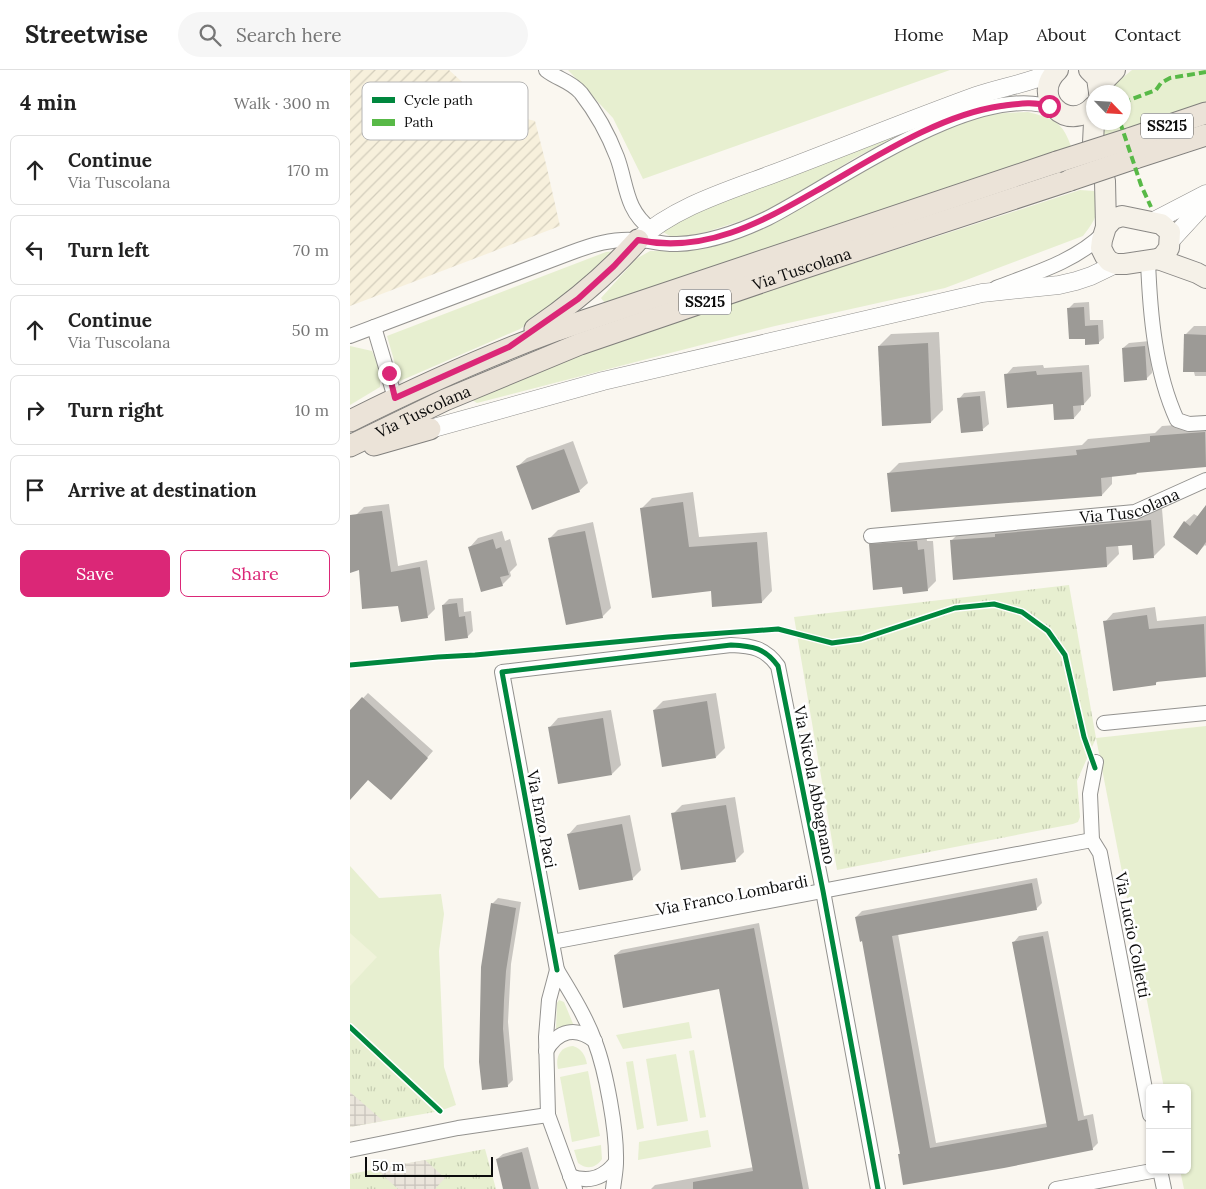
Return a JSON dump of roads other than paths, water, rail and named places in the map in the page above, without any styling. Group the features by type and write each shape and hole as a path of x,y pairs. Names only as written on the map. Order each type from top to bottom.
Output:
{"main road":[{"path":"1089,70 1096,78 1098,85"},
{"path":"1102,85 1115,70"},
{"path":"1056,71 1048,84 1050,102 1096,151"},
{"path":"1060,112 1078,116 1086,112"},
{"name":"Via Tuscolana","path":"350,446 452,396 580,344 1070,180 1206,113"},
{"path":"1095,130 1096,151 1105,181 1105,230 1102,248 1105,256 1116,264 1153,260 1166,252 1171,242"},
{"name":"Via Tuscolana","path":"350,420 509,347 1057,162 1206,135"},
{"path":"1105,181 1118,200 1145,220"},
{"path":"1105,230 1109,222 1119,216 1145,220 1166,227 1170,232 1171,242 1181,258 1202,275"},
{"path":"509,347 578,299 614,266 644,234"},
{"path":"1153,260 1202,275"},
{"path":"350,454 430,428"}],"street":[{"path":"546,70 570,83 581,93 600,122 617,157 628,201 641,222 644,234"},
{"path":"350,336 579,249 644,234 679,212 748,183 976,96 1037,79 1056,71"},
{"path":"644,234 665,244 688,243 706,240 745,228 787,208 907,140 966,114 1020,103 1043,104 1060,112"},
{"path":"1145,220 1203,198"},
{"path":"1171,242 1203,198"},
{"name":"Via Tuscolana","path":"982,293 1076,254 1091,245 1105,230"},
{"path":"1153,260 1150,297 1155,334 1169,403 1177,420 1189,424 1206,422"},
{"name":"Via Tuscolana","path":"430,428 603,380 982,293 1059,285 1091,276 1116,264"},
{"path":"374,327 395,398"},
{"name":"Via Tuscolana","path":"871,536 1135,512 1206,480"},
{"name":"Via Nicola Abbagnano","path":"502,672 732,645 761,649 771,656 778,666 823,891 878,1189"},
{"name":"Via Enzo Paci","path":"502,672 557,970 573,996 595,1041 609,1102 616,1162 613,1189"},
{"path":"1104,723 1206,713"},
{"name":"Via Lucio Colletti","path":"1096,762 1090,794 1092,840 1100,853 1146,1093"},
{"name":"Via Franco Lombardi","path":"552,942 1092,840"},
{"name":"Via Enzo Paci","path":"557,970 549,1000 546,1051 548,1115 573,1182 601,1177 610,1171 616,1162"},
{"path":"546,1051 551,1042 568,1032 578,1032 587,1035 595,1041"},
{"path":"350,1150 458,1128 548,1115"},
{"path":"1056,1189 1146,1172"},
{"path":"1160,1174 1164,1189"}]}
